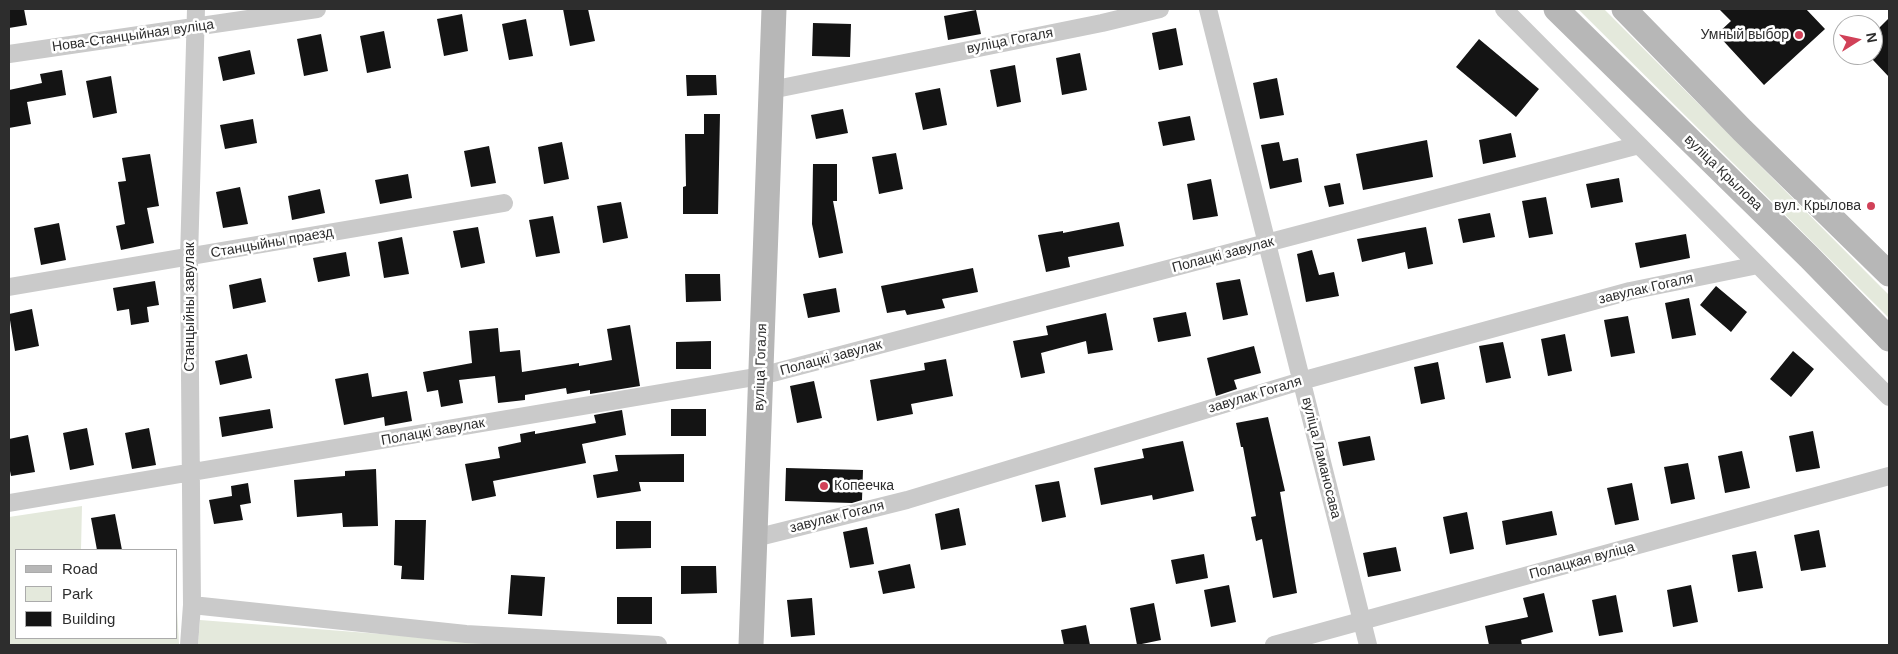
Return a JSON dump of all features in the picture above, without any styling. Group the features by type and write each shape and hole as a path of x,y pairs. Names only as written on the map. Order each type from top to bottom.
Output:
{"main road":[{"name":"вуліца Гогаля","path":"751,645 774,9"},
{"name":"вуліца Крылова","path":"1556,9 1809,257 1889,339"},
{"path":"1624,9 1742,130 1889,274"}],"street":[{"name":"Станцыйны завулак","path":"188,645 192,605 189,258 196,9"},
{"name":"Нова-Станцыйная вуліца","path":"9,54 316,9"},
{"name":"вуліца Гогаля","path":"772,90 1160,9"},
{"name":"вуліца Ламаносава","path":"1208,9 1368,645"},
{"path":"1504,9 1889,397"},
{"name":"Полацкі завулак","path":"9,503 761,376 1639,144"},
{"name":"Станцыйны праезд","path":"9,288 504,203"},
{"name":"завулак Гогаля","path":"755,538 907,500 1301,381 1630,291 1758,265"},
{"name":"Полацкая вуліца","path":"1274,645 1889,476"},
{"path":"192,605 466,634 658,645"}],"green space":[{"path":"1578,9 1604,9 1889,295 1889,318"},
{"path":"82,506 81,549 15,549 15,639 178,639 178,627 179,644 9,645 9,517"},
{"path":"200,620 523,645 198,645"}],"building":[{"path":"9,9 24,9 27,25 9,28"},
{"path":"563,9 588,9 595,41 570,46"},
{"path":"1719,9 1806,9 1825,29 1764,85 1717,34 1731,21"},
{"path":"976,10 981,34 948,40 944,16"},
{"path":"462,14 468,51 444,56 437,19"},
{"path":"1889,18 1889,77 1878,65 1883,65 1883,24"},
{"path":"526,19 533,56 509,60 502,24"},
{"path":"813,23 851,24 850,57 812,56"},
{"path":"1176,28 1183,65 1159,70 1152,33"},
{"path":"384,31 391,68 367,73 360,36"},
{"path":"321,34 328,71 304,76 297,39"},
{"path":"1479,39 1539,89 1516,117 1456,67"},
{"path":"250,50 255,74 223,81 218,57"},
{"path":"1080,53 1087,90 1062,95 1056,58"},
{"path":"1015,65 1021,102 997,107 990,70"},
{"path":"62,70 66,95 27,102 31,124 9,128 9,90 42,83 40,74"},
{"path":"686,75 716,75 717,95 687,96"},
{"path":"111,76 117,113 93,118 86,81"},
{"path":"1277,78 1284,115 1260,119 1253,83"},
{"path":"940,88 947,125 923,130 915,93"},
{"path":"843,109 848,133 816,139 811,115"},
{"path":"704,114 720,114 718,214 683,214 683,187 686,186 685,134 704,134"},
{"path":"1190,116 1195,140 1163,146 1158,122"},
{"path":"253,119 257,143 225,149 220,125"},
{"path":"1511,133 1516,157 1483,164 1479,140"},
{"path":"1427,140 1433,177 1363,190 1356,154"},
{"path":"562,142 569,179 544,184 538,147"},
{"path":"1279,142 1283,161 1298,158 1302,182 1270,189 1261,145"},
{"path":"489,146 496,183 471,187 464,151"},
{"path":"896,153 903,189 879,194 872,157"},
{"path":"150,154 159,206 147,208 154,243 121,250 116,226 125,224 118,182 126,181 122,158"},
{"path":"813,164 837,164 837,201 833,201 843,253 819,258 812,224"},
{"path":"408,174 412,198 380,204 375,180"},
{"path":"1619,178 1623,202 1591,208 1586,184"},
{"path":"1211,179 1218,216 1193,220 1187,184"},
{"path":"1340,183 1344,204 1329,207 1324,186"},
{"path":"240,187 248,224 223,228 216,192"},
{"path":"320,189 325,213 292,220 288,196"},
{"path":"1546,197 1553,234 1529,238 1522,201"},
{"path":"621,202 628,238 603,243 597,206"},
{"path":"1490,213 1495,237 1463,243 1458,219"},
{"path":"553,216 560,253 536,257 529,220"},
{"path":"1119,222 1124,246 1068,257 1070,267 1046,272 1038,235 1063,231 1063,233"},
{"path":"59,223 66,260 41,265 34,228"},
{"path":"478,227 485,263 461,268 453,231"},
{"path":"1426,227 1433,264 1408,269 1405,252 1362,262 1357,239"},
{"path":"1686,234 1690,258 1640,268 1635,243"},
{"path":"402,237 409,274 384,278 378,242"},
{"path":"1312,250 1319,275 1334,272 1339,296 1306,302 1297,254"},
{"path":"346,252 350,276 318,282 313,258"},
{"path":"973,268 978,292 942,299 945,308 907,315 905,310 887,313 881,286"},
{"path":"685,274 720,274 721,301 686,302"},
{"path":"261,278 266,302 233,309 229,285"},
{"path":"1240,279 1248,315 1223,320 1216,283"},
{"path":"155,281 159,305 147,307 149,322 131,325 129,309 117,311 113,288"},
{"path":"1716,286 1747,312 1731,332 1700,305"},
{"path":"836,288 840,312 808,318 803,294"},
{"path":"1689,298 1696,335 1672,339 1665,303"},
{"path":"32,309 39,346 15,351 9,314"},
{"path":"1186,312 1191,336 1158,342 1153,318"},
{"path":"1106,313 1113,350 1088,354 1086,341 1041,353 1045,373 1021,378 1013,341 1048,335 1046,326"},
{"path":"1628,316 1635,353 1611,357 1604,320"},
{"path":"630,325 640,386 590,394 590,390 567,394 566,388 525,395 525,400 498,403 495,376 459,380 463,403 441,407 438,390 427,392 423,372 472,363 469,331 498,328 500,352 520,350 522,372 579,363 579,366 612,360 607,329"},
{"path":"1565,334 1572,371 1548,376 1541,339"},
{"path":"711,341 711,369 676,369 676,342"},
{"path":"1503,342 1511,378 1486,383 1479,346"},
{"path":"1254,346 1261,373 1234,380 1237,389 1216,396 1207,358"},
{"path":"1793,351 1814,369 1791,397 1770,379"},
{"path":"247,354 252,378 220,385 215,361"},
{"path":"946,359 953,396 911,404 913,414 877,421 870,380 925,370 924,363"},
{"path":"1438,362 1445,399 1421,404 1414,367"},
{"path":"368,373 372,397 407,391 412,421 385,426 384,417 344,425 335,379"},
{"path":"814,381 822,418 797,423 790,386"},
{"path":"270,409 273,428 222,437 219,417"},
{"path":"671,409 706,409 706,436 671,436"},
{"path":"622,410 626,435 582,444 586,463 493,481 496,496 472,501 465,464 500,458 498,447 521,442 520,434 535,431 535,434 596,423 594,415"},
{"path":"1268,417 1285,491 1280,492 1297,593 1273,598 1262,539 1256,541 1251,517 1256,516 1243,447 1241,447 1236,423"},
{"path":"87,428 94,465 70,470 63,433"},
{"path":"149,428 156,465 132,469 125,433"},
{"path":"1813,431 1820,468 1796,472 1789,436"},
{"path":"28,435 35,472 11,476 9,439"},
{"path":"1370,436 1375,460 1343,466 1338,442"},
{"path":"1183,441 1194,491 1153,500 1152,495 1101,505 1094,468 1144,458 1142,449"},
{"path":"1742,451 1750,488 1725,493 1718,456"},
{"path":"684,454 684,482 639,482 641,491 597,498 593,475 618,471 615,455"},
{"path":"1688,463 1695,499 1671,504 1664,467"},
{"name":"Копеечка","path":"786,468 863,470 862,500 852,503 785,501"},
{"path":"376,469 378,526 343,527 342,513 297,517 294,480 345,476 345,471"},
{"path":"1059,481 1066,517 1042,522 1035,485"},
{"path":"248,483 251,503 240,505 243,520 214,524 209,500 232,496 231,486"},
{"path":"1632,483 1639,520 1615,525 1607,488"},
{"path":"959,508 966,545 941,550 935,514"},
{"path":"1552,511 1557,535 1506,545 1502,521"},
{"path":"1467,512 1474,549 1450,554 1443,517"},
{"path":"115,514 122,549 97,549 91,518"},
{"path":"395,520 426,520 424,580 401,579 402,566 394,565"},
{"path":"616,521 651,521 651,548 616,549"},
{"path":"867,527 874,564 850,568 843,532"},
{"path":"1819,530 1826,567 1801,571 1794,535"},
{"path":"1396,547 1401,571 1368,577 1363,553"},
{"path":"1756,551 1763,588 1738,592 1732,555"},
{"path":"1204,554 1208,578 1176,584 1171,560"},
{"path":"910,564 915,588 883,594 878,571"},
{"path":"681,566 716,566 717,593 681,594"},
{"path":"511,575 545,577 542,616 508,614"},
{"path":"1229,585 1236,622 1211,627 1204,590"},
{"path":"1691,585 1698,622 1673,627 1667,590"},
{"path":"1544,593 1553,632 1521,640 1522,645 1489,645 1485,626 1528,617 1523,598"},
{"path":"1616,595 1623,632 1599,636 1592,600"},
{"path":"617,597 652,597 652,624 617,624"},
{"path":"812,598 815,635 791,637 787,600"},
{"path":"1154,603 1161,640 1137,645 1130,608"},
{"path":"1086,625 1090,645 1064,645 1061,630"}],"place":[{"name":"Умный выбор","path":"1799,35"},
{"name":"вул. Крылова","path":"1871,206"},
{"name":"Копеечка","path":"824,486"}]}
